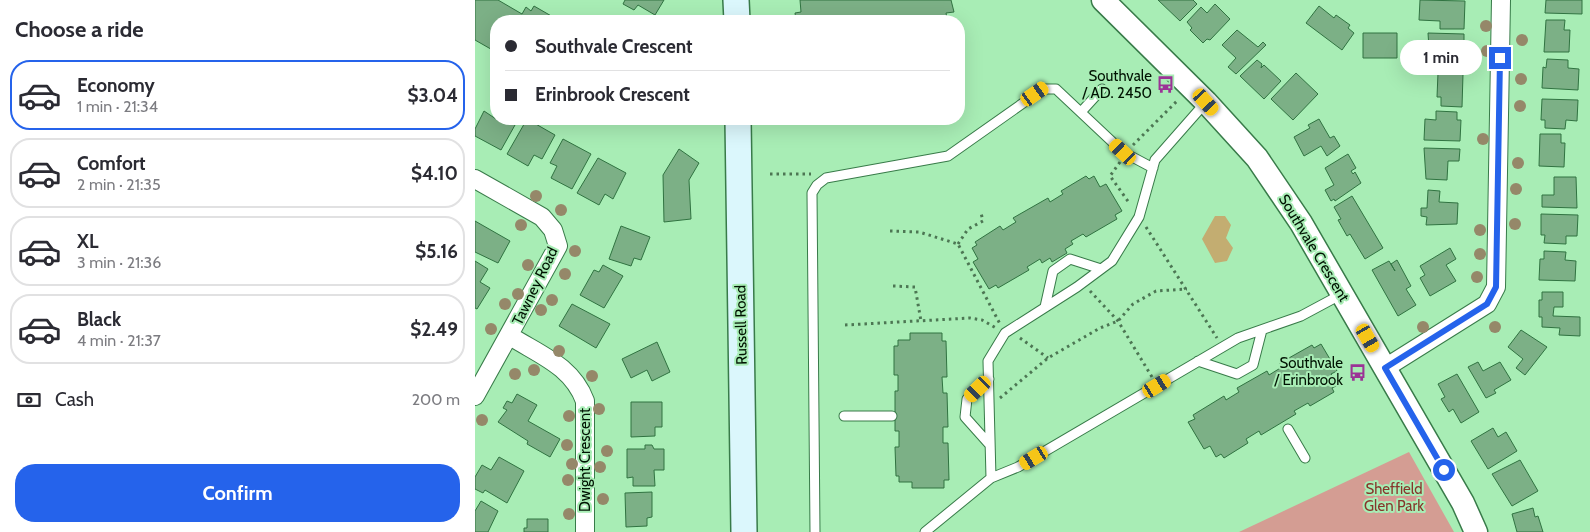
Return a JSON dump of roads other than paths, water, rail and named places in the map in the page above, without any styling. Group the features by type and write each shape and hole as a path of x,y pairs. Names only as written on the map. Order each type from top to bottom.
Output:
{"main road":[{"path":"736,0 737,15"},
{"name":"Russell Road","path":"738,125 744,532"}],"street":[{"name":"Southvale Crescent","path":"1103,0 1206,102 1257,158 1301,222 1463,503 1476,532"},
{"path":"1385,368 1487,304 1496,287 1501,0"},
{"name":"Tawney Road","path":"475,179 542,217 553,230 558,246 510,336 475,396"},
{"name":"Dwight Crescent","path":"510,336 568,372 579,386 585,401 585,532"}],"lane":[{"path":"815,532 812,193 817,186 826,178 948,156 1043,88 1056,89 1123,152 1153,168"},
{"path":"1081,112 1102,90"},
{"path":"991,478 988,361 1007,332 1083,283 1112,261 1139,217 1155,160 1206,102"},
{"path":"1045,307 1053,270 1070,259 1101,269"},
{"path":"925,532 991,478 1018,467 1238,338 1301,316 1342,294"},
{"path":"1198,361 1237,374 1253,365 1262,330"},
{"path":"989,378 967,399 965,417 990,445"},
{"path":"844,416 892,416"},
{"path":"1288,429 1305,458"}],"place":[{"name":"Southvale / AD. 2450","path":"1166,85"},
{"name":"Southvale / Erinbrook","path":"1357,372"}],"park label":[{"name":"Sheffield Glen Park","path":"1394,498"}]}
